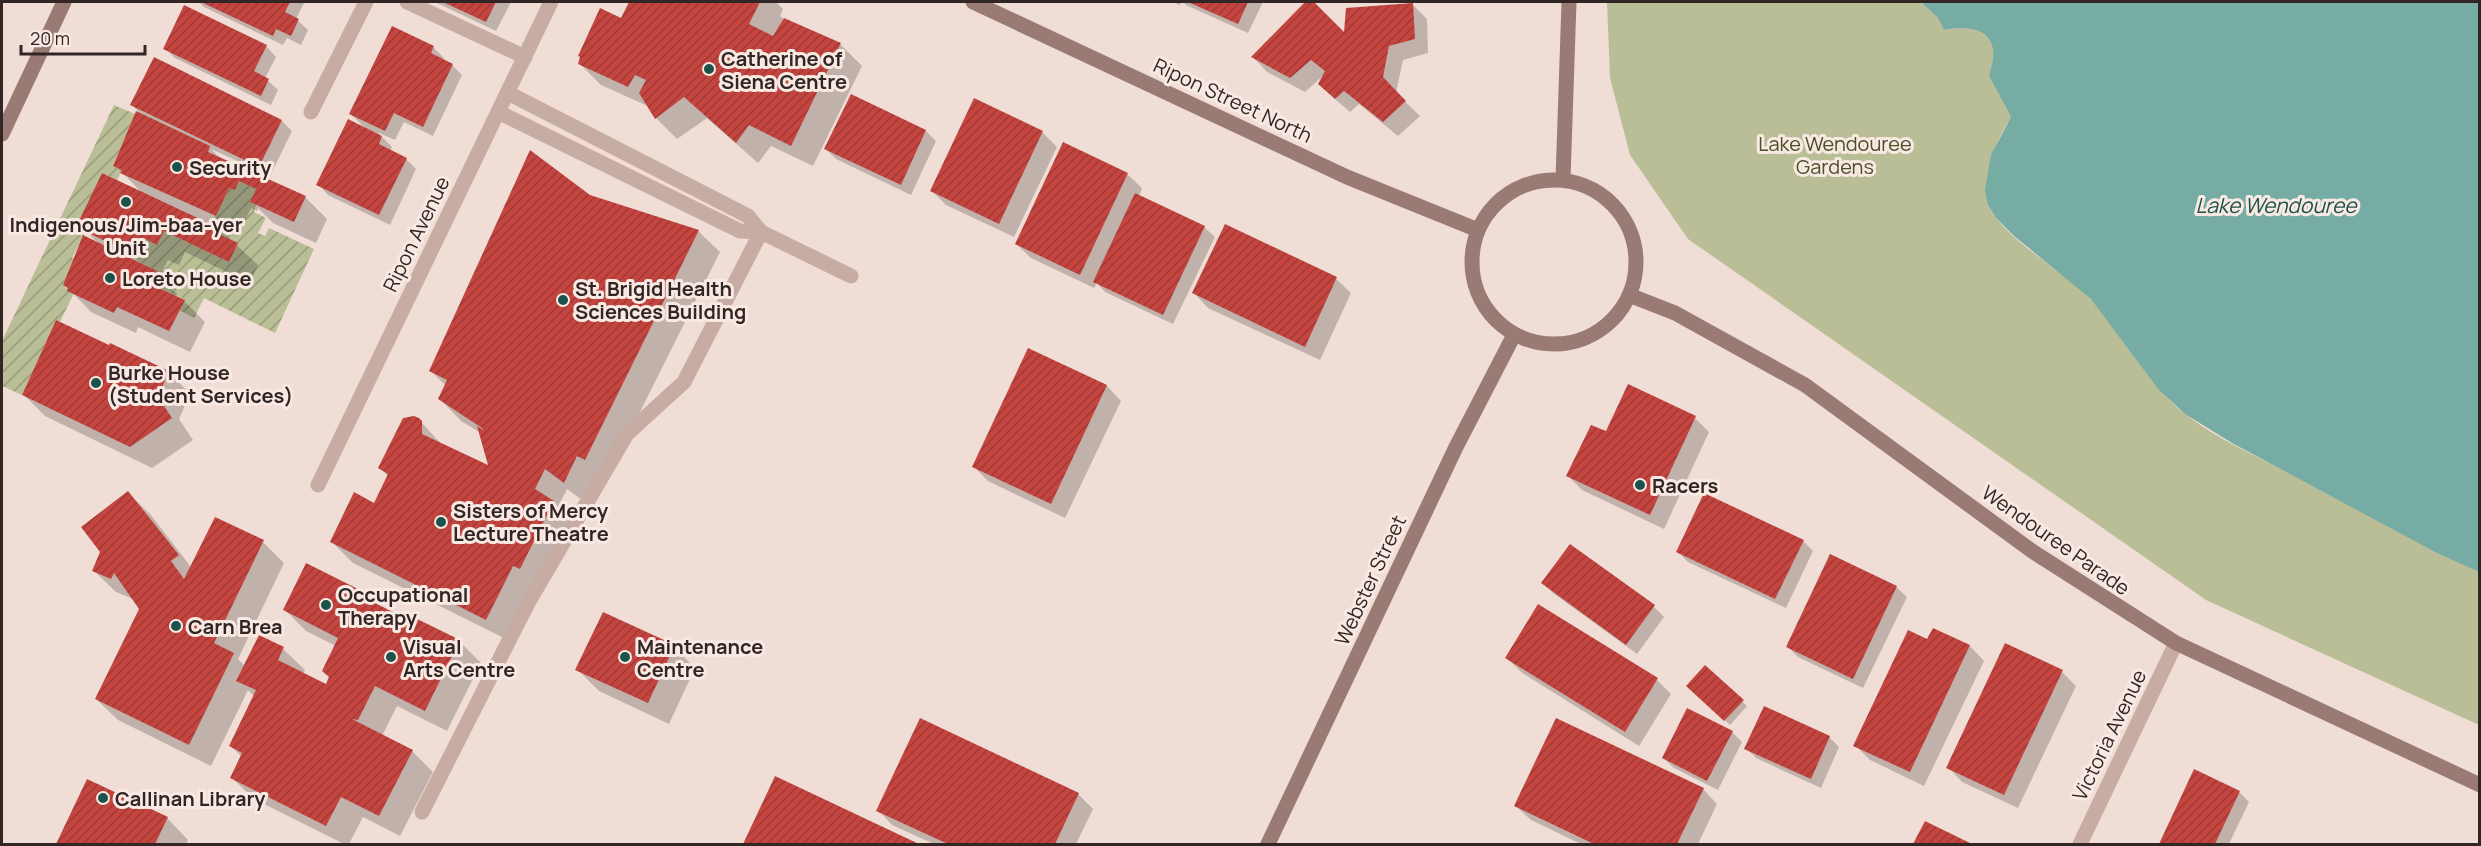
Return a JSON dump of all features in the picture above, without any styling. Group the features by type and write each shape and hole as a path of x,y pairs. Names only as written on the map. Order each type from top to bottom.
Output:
{"street":[{"path":"2,134 64,2"},
{"path":"311,112 366,2"},
{"path":"406,2 525,57"},
{"name":"Ripon Avenue","path":"318,485 551,2"},
{"name":"Ripon Street North","path":"974,2 1347,177 1478,230"},
{"path":"1563,179 1569,2"},
{"path":"508,93 748,216 761,232"},
{"path":"498,112 740,231 761,232 851,276"},
{"path":"1563,179 1581,184 1605,196 1623,217 1634,242 1636,269 1629,295 1614,318 1593,335 1568,344 1540,343 1514,335 1495,320 1481,301 1473,278 1472,254 1478,230 1491,210 1508,194 1530,183 1563,179"},
{"path":"422,812 528,603 627,434 684,382 761,232"},
{"name":"Wendouree Parade","path":"1629,295 1675,313 1805,385 2032,551 2176,643 2480,785"},
{"name":"Webster Street","path":"1268,844 1456,447 1514,335"},
{"name":"Victoria Avenue","path":"2080,844 2176,643"}],"green space":[{"name":"Lake Wendouree Gardens","path":"1607,2 1921,2 1938,18 1944,30 1961,28 1984,34 1992,47 1993,60 1989,76 2011,117 2000,136 1991,168 1988,203 1997,219 2021,243 2090,298 2103,312 2145,372 2169,400 2196,422 2236,446 2479,572 2479,725 2206,600 1688,239 1630,155 1610,78"},
{"path":"114,105 135,114 113,165 122,170 117,180 102,173 78,224 87,229 72,258 75,260 63,285 74,293 60,322 56,320 22,395 2,386 2,341"},
{"path":"239,181 256,189 250,202 256,205 254,212 266,218 258,233 265,236 269,228 314,249 275,333 204,298 194,318 179,310 184,299 150,284 156,271 136,260 146,239 157,244 164,231 229,262 237,243 219,234 221,229 211,225 229,188 235,190"}],"water":[{"name":"Lake Wendouree","path":"1921,2 2479,2 2479,572 2437,553 2232,443 2185,414 2158,389 2091,299 2014,236 1996,218 1988,205 1985,190 1991,155 2011,117 1989,76 1993,59 1992,47 1984,34 1978,31 1961,28 1944,30 1938,18"}],"building":[{"path":"201,2 290,2 285,12 299,19 291,36 276,29 273,36"},
{"path":"443,2 496,2 486,22"},
{"name":"Catherine of Siena Centre","path":"629,2 760,2 749,24 773,36 784,18 841,43 791,146 749,125 736,143 684,97 655,119 639,93 646,80 635,75 628,87 578,64 580,57 578,56 600,8 621,18"},
{"path":"1188,2 1248,2 1238,24"},
{"path":"1305,2 1314,2 1344,32 1346,8 1413,3 1415,39 1389,46 1383,77 1406,101 1383,122 1344,91 1335,99 1318,84 1325,71 1311,60 1290,78 1251,57"},
{"path":"184,5 267,45 254,71 269,79 261,96 163,49"},
{"path":"392,26 434,46 431,53 453,64 423,127 394,113 385,131 349,114"},
{"path":"154,57 282,120 259,167 130,105"},
{"path":"851,94 926,130 901,185 824,149"},
{"path":"974,98 1043,131 999,224 930,191"},
{"name":"Security","path":"136,111 210,146 208,152 306,196 294,222 250,202 256,189 239,181 235,190 229,188 216,216 120,173 122,170 113,166"},
{"path":"348,119 382,136 379,144 407,158 379,215 316,185"},
{"path":"1063,142 1128,173 1080,275 1015,244"},
{"name":"St. Brigid Health Sciences Building","path":"530,150 590,195 699,230 585,460 577,456 564,483 545,469 535,489 554,501 520,569 513,566 486,620 330,542 354,492 374,503 388,474 378,468 403,418 414,416 419,418 422,421 422,434 488,465 477,426 483,430 482,428 438,399 447,380 429,371"},
{"name":"Indigenous/Jim-baa-yer Unit","path":"102,173 221,229 219,234 238,243 229,262 164,231 157,245 146,239 138,256 86,232 87,229 77,225"},
{"path":"1135,193 1205,226 1163,315 1093,282"},
{"path":"1225,224 1337,277 1305,347 1192,293"},
{"name":"Loreto House","path":"83,235 157,271 150,284 185,300 169,331 117,307 114,313 67,291 68,288 63,285"},
{"name":"Burke House (Student Services)","path":"56,320 169,371 158,397 172,418 130,447 22,395"},
{"path":"1028,348 1107,385 1051,504 972,467"},
{"path":"1628,384 1696,416 1650,515 1566,476 1591,425 1606,431"},
{"name":"Carn Brea","path":"128,491 179,555 171,561 184,579 215,517 264,540 214,643 234,653 189,745 95,699 139,609 114,573 111,579 92,571 100,552 81,527"},
{"path":"1704,493 1804,540 1775,599 1676,552"},
{"path":"1570,544 1655,605 1626,645 1541,583"},
{"path":"1830,554 1897,586 1853,679 1786,647"},
{"path":"306,563 372,596 369,600 405,618 407,614 460,640 425,711 375,686 358,720 352,719 413,750 379,816 341,797 326,826 230,778 242,753 229,746 256,690 236,681 259,635 284,647 278,660 326,684 329,677 322,671 338,638 283,610"},
{"path":"1538,604 1658,678 1625,732 1505,658"},
{"name":"Maintenance Centre","path":"603,612 675,645 648,703 575,670"},
{"path":"1933,628 1970,645 1910,772 1853,746 1908,630 1927,639"},
{"path":"2005,643 2063,670 2004,795 1946,768"},
{"path":"1705,665 1744,700 1724,721 1686,686"},
{"path":"1764,706 1830,736 1811,779 1744,749"},
{"path":"1687,708 1733,731 1707,781 1662,758"},
{"path":"920,718 1079,793 1055,844 948,844 876,811"},
{"path":"1556,718 1704,788 1677,844 1594,844 1514,806"},
{"path":"2194,769 2240,791 2215,844 2159,844"},
{"path":"775,776 919,844 743,844"},
{"name":"Callinan Library","path":"87,779 168,817 155,844 56,844"},
{"path":"1925,821 1972,844 1913,844"}],"place":[{"name":"Catherine of Siena Centre","path":"709,69"},
{"name":"Security","path":"177,167"},
{"name":"Indigenous/Jim-baa-yer Unit","path":"126,202"},
{"name":"Loreto House","path":"110,278"},
{"name":"St. Brigid Health Sciences Building","path":"563,300"},
{"name":"Burke House (Student Services)","path":"96,383"},
{"name":"Racers","path":"1640,485"},
{"name":"Sisters of Mercy Lecture Theatre","path":"441,522"},
{"name":"Occupational Therapy","path":"326,605"},
{"name":"Carn Brea","path":"176,626"},
{"name":"Visual Arts Centre","path":"391,657"},
{"name":"Maintenance Centre","path":"625,657"},
{"name":"Callinan Library","path":"103,798"}]}
